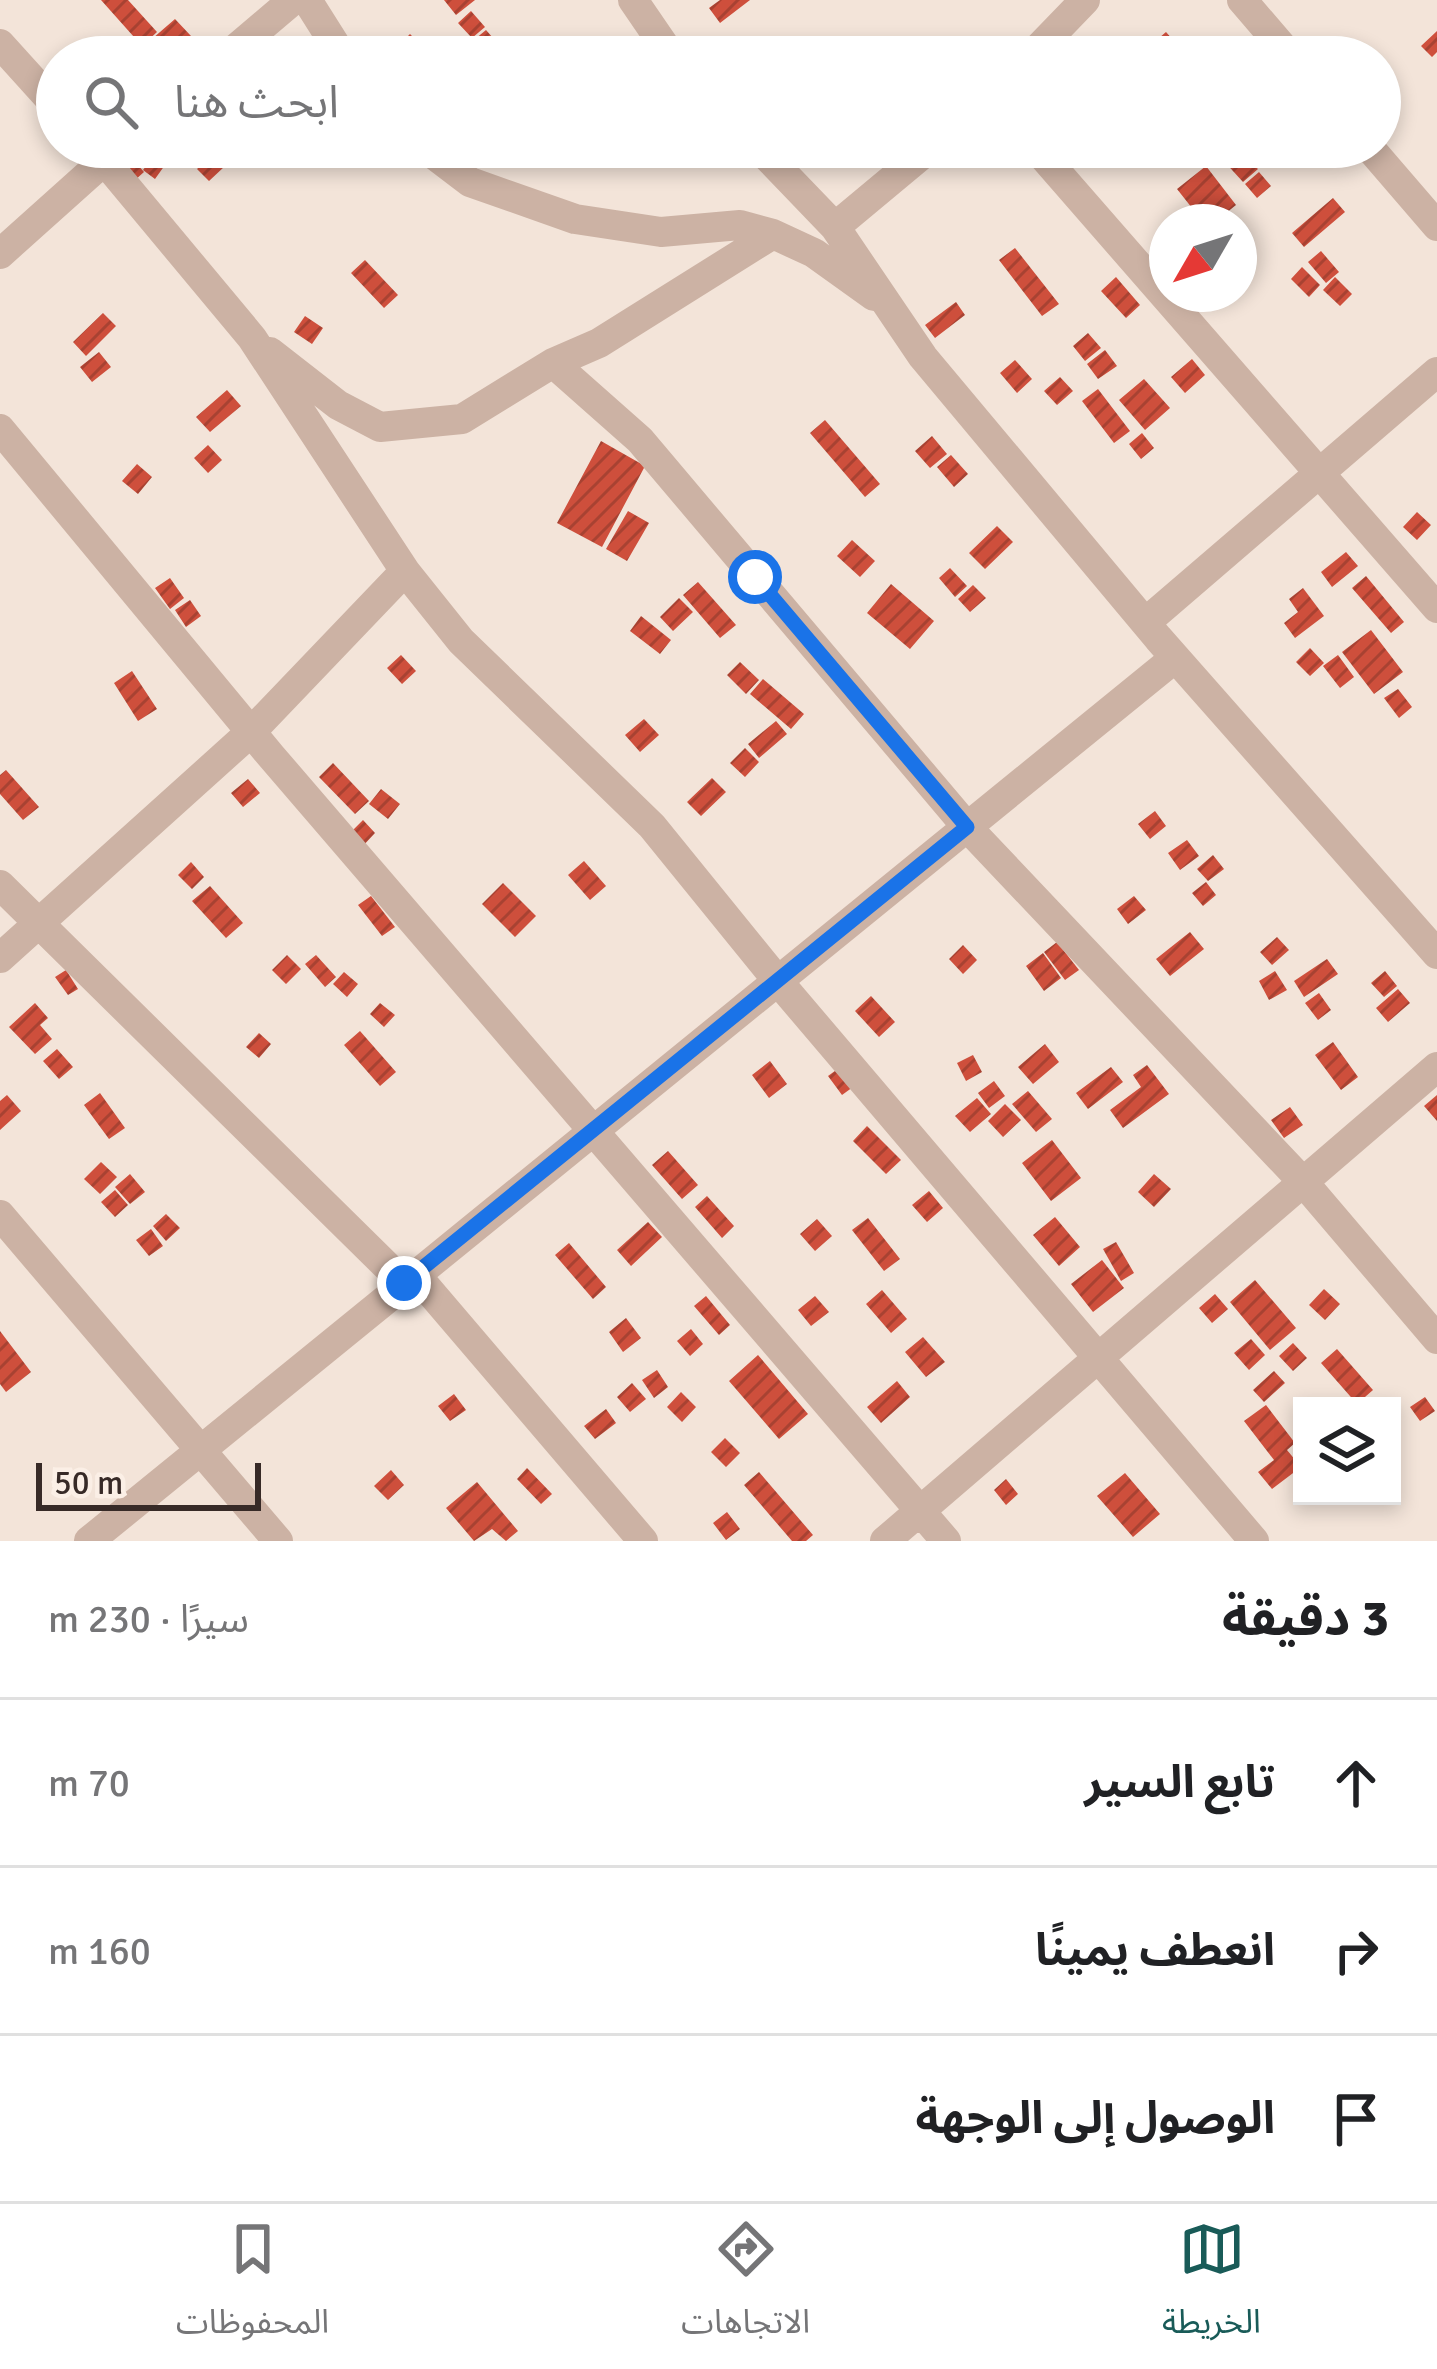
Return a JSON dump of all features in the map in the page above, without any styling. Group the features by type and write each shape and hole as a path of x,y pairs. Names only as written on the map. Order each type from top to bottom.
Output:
{"street":[{"path":"251,36 293,0"},
{"path":"307,0 330,36"},
{"path":"633,0 658,36"},
{"path":"1050,36 1085,0"},
{"path":"1242,0 1273,36"},
{"path":"0,44 36,84"},
{"path":"0,254 89,168"},
{"path":"119,168 251,338 405,571 461,641 652,826 1254,1541"},
{"path":"452,168 470,182 575,219 661,232 740,225 773,234 814,253 889,306"},
{"path":"779,168 836,226 923,357 1175,658 1437,954"},
{"path":"836,226 906,168"},
{"path":"1053,168 1437,608"},
{"path":"1387,168 1437,226"},
{"path":"251,338 338,405 380,428 462,419 553,363 599,343 773,234"},
{"path":"553,363 640,440 967,827 1305,1184 1437,1339"},
{"path":"1146,622 1437,373"},
{"path":"0,429 251,732 946,1541"},
{"path":"0,958 251,732 405,571"},
{"path":"89,1541 1175,658"},
{"path":"0,885 410,1279 644,1541"},
{"path":"885,1541 1437,1067"},
{"path":"0,1215 278,1541"}],"building":[{"path":"101,0 128,0 157,32 133,36"},
{"path":"444,0 475,0 456,15"},
{"path":"720,0 750,0 720,23 709,8"},
{"path":"471,11 485,27 470,36 458,23"},
{"path":"175,19 191,36 155,36"},
{"path":"1437,31 1437,52 1432,57 1421,46"},
{"path":"121,168 144,172 125,189 113,176"},
{"path":"144,168 163,168 155,179"},
{"path":"198,168 223,168 209,181"},
{"path":"1208,168 1235,204 1189,204 1177,189"},
{"path":"1230,168 1258,169 1243,182"},
{"path":"1259,172 1271,186 1257,198 1245,184"},
{"path":"1333,198 1345,212 1304,247 1292,233"},
{"path":"1015,248 1059,304 1042,316 999,260"},
{"path":"1321,251 1339,272 1326,283 1308,262"},
{"path":"365,260 398,295 384,308 351,273"},
{"path":"1302,267 1320,285 1309,297 1291,279"},
{"path":"1116,277 1140,305 1126,318 1101,291"},
{"path":"1335,277 1352,294 1340,306 1323,290"},
{"path":"956,302 965,315 935,338 925,325"},
{"path":"103,313 116,326 86,356 73,342"},
{"path":"305,316 323,328 312,344 294,332"},
{"path":"1088,333 1101,348 1085,361 1073,346"},
{"path":"1105,350 1117,366 1098,379 1087,364"},
{"path":"99,352 111,367 92,382 80,367"},
{"path":"1192,359 1205,375 1185,393 1171,377"},
{"path":"1015,360 1032,379 1017,393 1000,373"},
{"path":"1060,377 1073,391 1057,405 1044,391"},
{"path":"1144,379 1170,408 1145,430 1119,400"},
{"path":"1098,389 1130,431 1114,443 1082,401"},
{"path":"227,390 241,406 210,432 196,417"},
{"path":"825,420 880,484 865,497 810,433"},
{"path":"1142,433 1154,448 1141,459 1129,444"},
{"path":"932,436 947,454 930,468 915,451"},
{"path":"601,441 645,466 602,547 557,523"},
{"path":"208,445 222,460 208,473 194,458"},
{"path":"951,455 968,474 954,487 937,467"},
{"path":"137,464 152,477 138,494 122,481"},
{"path":"628,511 649,523 627,561 606,549"},
{"path":"1417,512 1431,525 1417,540 1403,527"},
{"path":"997,526 1013,542 985,569 969,553"},
{"path":"852,540 875,561 860,577 837,556"},
{"path":"1346,552 1358,566 1332,587 1321,572"},
{"path":"950,568 967,586 955,597 939,578"},
{"path":"1366,576 1404,622 1391,633 1352,588"},
{"path":"170,578 184,598 170,609 155,588"},
{"path":"698,582 736,625 720,638 683,595"},
{"path":"891,584 934,621 910,649 867,613"},
{"path":"973,585 986,598 970,612 958,599"},
{"path":"1303,588 1324,616 1295,638 1284,623 1298,612 1289,599"},
{"path":"679,598 693,612 673,631 660,617"},
{"path":"190,600 201,616 186,627 175,610"},
{"path":"641,616 671,640 660,654 630,631"},
{"path":"1371,630 1403,672 1374,694 1342,652"},
{"path":"1310,648 1324,663 1310,676 1296,662"},
{"path":"401,655 416,671 402,684 387,668"},
{"path":"1338,655 1354,677 1340,688 1323,666"},
{"path":"740,662 759,680 746,694 727,675"},
{"path":"132,671 157,709 138,721 114,683"},
{"path":"763,679 804,714 791,729 750,694"},
{"path":"1398,689 1412,707 1399,718 1384,698"},
{"path":"644,719 659,735 640,752 625,735"},
{"path":"776,721 787,734 759,758 748,744"},
{"path":"745,748 759,762 745,777 730,763"},
{"path":"333,763 369,801 355,814 319,777"},
{"path":"6,770 39,807 23,820 0,794 0,775"},
{"path":"712,778 726,792 701,816 687,802"},
{"path":"248,779 260,793 243,807 231,793"},
{"path":"381,789 400,804 388,819 369,804"},
{"path":"1155,811 1166,826 1150,839 1138,824"},
{"path":"363,820 375,833 361,848 348,835"},
{"path":"1187,840 1199,856 1180,870 1168,853"},
{"path":"1213,855 1224,869 1208,881 1197,869"},
{"path":"584,861 606,886 590,900 568,875"},
{"path":"191,862 204,877 192,889 178,875"},
{"path":"1206,882 1216,895 1203,906 1192,893"},
{"path":"503,883 536,916 515,937 482,904"},
{"path":"210,886 243,923 226,938 192,901"},
{"path":"371,896 395,927 382,936 358,905"},
{"path":"1134,896 1146,910 1128,924 1117,909"},
{"path":"1190,932 1204,949 1170,976 1156,959"},
{"path":"1277,937 1289,950 1272,965 1260,952"},
{"path":"1057,942 1079,970 1065,980 1044,952"},
{"path":"963,945 977,960 963,974 949,959"},
{"path":"1043,953 1061,978 1044,991 1026,966"},
{"path":"287,955 301,969 286,984 272,970"},
{"path":"316,955 336,977 325,987 305,964"},
{"path":"1327,959 1338,974 1304,997 1294,981"},
{"path":"66,970 78,989 68,995 55,977"},
{"path":"1275,971 1287,990 1269,1000 1259,981"},
{"path":"1385,971 1397,986 1384,997 1371,983"},
{"path":"344,972 358,984 347,997 333,984"},
{"path":"1398,989 1410,1003 1388,1022 1376,1008"},
{"path":"1319,993 1331,1010 1318,1020 1305,1003"},
{"path":"871,996 895,1022 879,1037 855,1011"},
{"path":"35,1003 48,1018 40,1025 52,1039 35,1054 9,1027"},
{"path":"380,1003 395,1015 384,1027 370,1014"},
{"path":"360,1031 396,1072 380,1086 344,1045"},
{"path":"259,1033 271,1044 259,1058 246,1047"},
{"path":"1333,1042 1358,1077 1341,1090 1315,1055"},
{"path":"1045,1044 1059,1062 1033,1084 1018,1067"},
{"path":"57,1049 73,1067 59,1079 43,1061"},
{"path":"973,1055 982,1072 966,1081 957,1063"},
{"path":"850,1060 864,1079 842,1095 828,1076"},
{"path":"770,1061 787,1084 769,1098 752,1075"},
{"path":"1147,1065 1169,1094 1123,1128 1110,1110 1141,1087 1133,1075"},
{"path":"1111,1067 1123,1082 1088,1109 1076,1093"},
{"path":"994,1081 1005,1096 989,1108 978,1093"},
{"path":"1028,1091 1052,1119 1036,1132 1012,1104"},
{"path":"100,1093 125,1128 109,1139 84,1105"},
{"path":"7,1095 21,1111 0,1130 0,1101"},
{"path":"1437,1095 1437,1121 1424,1106"},
{"path":"977,1098 991,1114 970,1132 955,1116"},
{"path":"1005,1104 1021,1120 1003,1137 988,1121"},
{"path":"1290,1107 1303,1125 1284,1138 1271,1120"},
{"path":"867,1126 901,1160 886,1174 853,1141"},
{"path":"1052,1140 1081,1178 1051,1201 1022,1163"},
{"path":"668,1151 698,1185 682,1199 652,1165"},
{"path":"101,1162 117,1177 100,1194 84,1179"},
{"path":"130,1174 145,1192 130,1204 115,1187"},
{"path":"1154,1174 1171,1189 1154,1207 1138,1192"},
{"path":"115,1190 128,1205 115,1217 101,1202"},
{"path":"929,1191 943,1208 927,1222 912,1205"},
{"path":"707,1196 734,1226 722,1238 695,1207"},
{"path":"166,1214 180,1228 166,1241 153,1226"},
{"path":"1055,1217 1080,1247 1059,1266 1033,1235"},
{"path":"868,1218 900,1259 884,1271 852,1230"},
{"path":"817,1219 832,1236 815,1251 800,1234"},
{"path":"648,1222 662,1237 631,1266 617,1250"},
{"path":"151,1229 163,1246 149,1256 136,1240"},
{"path":"1116,1242 1134,1273 1121,1281 1103,1249"},
{"path":"569,1243 606,1287 593,1299 555,1255"},
{"path":"1102,1260 1124,1288 1093,1312 1071,1284"},
{"path":"1255,1280 1296,1328 1270,1350 1230,1302"},
{"path":"1324,1289 1340,1304 1325,1320 1309,1305"},
{"path":"882,1290 907,1319 891,1333 866,1304"},
{"path":"1215,1294 1228,1309 1212,1323 1199,1308"},
{"path":"706,1296 730,1325 719,1335 694,1306"},
{"path":"815,1296 829,1312 811,1326 798,1310"},
{"path":"626,1318 641,1338 623,1352 609,1332"},
{"path":"691,1329 703,1344 690,1356 677,1341"},
{"path":"0,1331 31,1372 6,1392 0,1384"},
{"path":"923,1337 945,1362 926,1377 905,1352"},
{"path":"1251,1339 1265,1355 1249,1370 1234,1353"},
{"path":"1293,1343 1307,1358 1293,1371 1279,1356"},
{"path":"1337,1349 1373,1390 1365,1397 1351,1397 1321,1363"},
{"path":"758,1355 808,1414 779,1439 729,1381"},
{"path":"657,1370 668,1387 654,1398 642,1380"},
{"path":"1274,1371 1285,1383 1264,1402 1253,1390"},
{"path":"897,1381 910,1397 881,1423 867,1407"},
{"path":"632,1383 646,1399 630,1412 617,1397"},
{"path":"681,1392 696,1407 682,1422 667,1407"},
{"path":"454,1394 466,1410 450,1421 438,1406"},
{"path":"1425,1397 1435,1411 1420,1421 1410,1407"},
{"path":"1266,1405 1293,1440 1287,1450 1293,1457 1293,1473 1272,1489 1258,1472 1274,1460 1244,1421"},
{"path":"606,1409 616,1423 595,1439 584,1426"},
{"path":"725,1438 740,1453 726,1467 711,1452"},
{"path":"527,1468 552,1494 541,1504 517,1479"},
{"path":"391,1470 404,1485 388,1500 374,1486"},
{"path":"759,1472 813,1535 806,1541 792,1541 744,1485"},
{"path":"1125,1473 1160,1514 1133,1537 1097,1496"},
{"path":"1006,1479 1018,1494 1006,1505 994,1490"},
{"path":"477,1482 518,1531 506,1541 492,1529 474,1541 446,1508"},
{"path":"727,1512 740,1529 726,1540 713,1523"}],"route":[{"path":"404,1283 967,827 755,577"}]}
